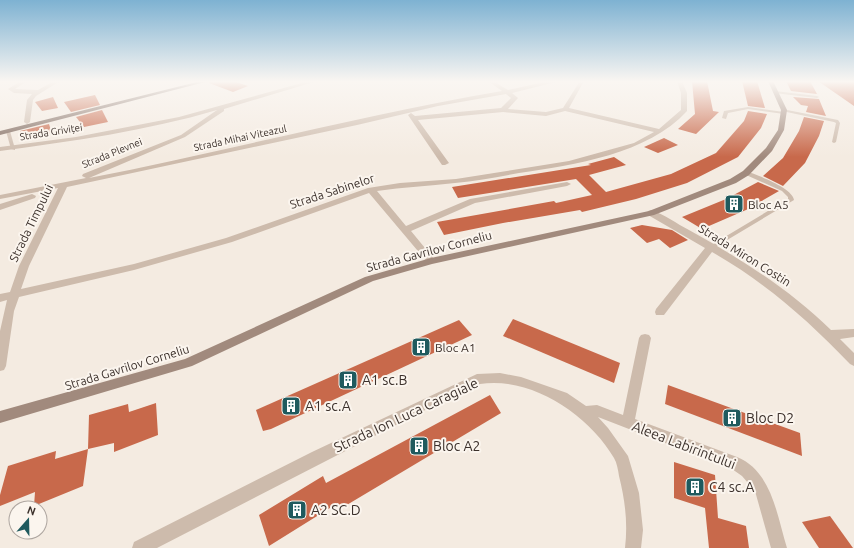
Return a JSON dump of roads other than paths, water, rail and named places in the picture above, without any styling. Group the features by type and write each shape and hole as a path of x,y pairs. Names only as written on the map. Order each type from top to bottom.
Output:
{"main road":[{"path":"0,128 90,107"},
{"path":"0,133 105,107"}],"street":[{"path":"27,122 29,107"},
{"name":"Strada Griviței","path":"0,149 76,139 165,122 225,107"},
{"name":"Strada Plevnei","path":"0,207 64,185 183,136 225,107"},
{"name":"Strada Mihai Viteazul","path":"0,196 64,185 430,107"},
{"path":"503,110 506,107"},
{"name":"Strada Sabinelor","path":"0,298 134,267 229,240 371,190 400,185 456,181 570,163 636,144 660,131 684,111 684,107"},
{"path":"782,107 784,112"},
{"path":"414,118 503,110 546,114 565,109 660,131"},
{"path":"406,112 414,118 445,163"},
{"name":"Strada Gavrilov Corneliu","path":"0,417 188,363 356,284 431,261 651,213 732,181 746,173 769,149 777,138 784,112"},
{"path":"405,230 473,201 567,184"},
{"name":"Strada Timpului","path":"0,366 13,295 24,266 64,185"},
{"path":"371,190 431,261"},
{"name":"Strada Miron Costin","path":"651,213 753,273 785,295 854,360"},
{"path":"660,312 710,248"},
{"path":"829,335 854,333"},
{"path":"628,423 645,338"},
{"name":"Strada Ion Luca Caragiale","path":"140,548 324,453 478,379 500,378 521,382 562,397 584,412 604,432 621,456 631,493 635,530 633,548"},
{"name":"Aleea Labirintului","path":"584,412 597,411 728,459 747,471 762,487 780,548"}],"lane":[{"path":"724,118 726,112 737,109 784,112 836,121 838,123 834,142"},
{"path":"8,131 13,148"},
{"path":"710,248 791,200 791,197 784,190 746,173"}],"place":[{"name":"Bloc A5","path":"734,204"},
{"name":"Bloc A1","path":"421,347"},
{"name":"A1 sc.B","path":"348,380"},
{"name":"A1 sc.A","path":"291,406"},
{"name":"Bloc D2","path":"732,418"},
{"name":"Bloc A2","path":"419,446"},
{"name":"C4 sc.A","path":"695,487"},
{"name":"A2 SC.D","path":"297,510"}]}
